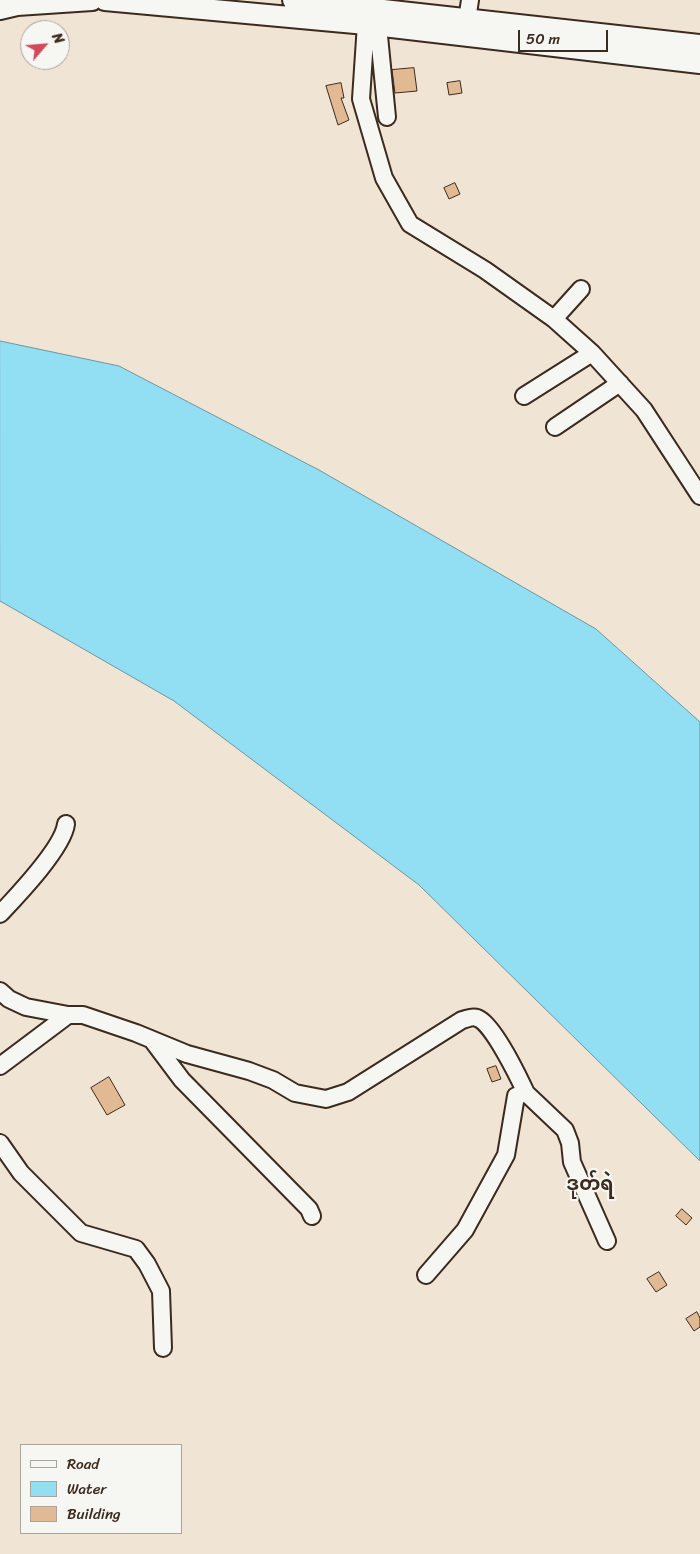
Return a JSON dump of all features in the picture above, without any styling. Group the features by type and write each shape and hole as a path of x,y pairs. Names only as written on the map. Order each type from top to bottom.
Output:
{"main road":[{"path":"0,9 17,5 92,0"},
{"path":"105,0 372,19 467,20 700,46"},
{"path":"294,0 372,19 700,63"}],"street":[{"path":"467,20 470,0"},
{"path":"372,19 387,117"},
{"path":"372,19 361,99 384,178 410,224 485,270 554,319 592,353 644,410 700,496"},
{"path":"554,319 581,289"},
{"path":"524,396 592,353"},
{"path":"555,426 620,383"},
{"path":"0,914 48,858 65,830 66,824"},
{"path":"0,991 9,999 26,1007 68,1016 83,1015 187,1054 250,1071 273,1080 295,1093 326,1099 348,1092 462,1020 475,1017 482,1020 498,1040 526,1093 565,1130 570,1143 572,1162 608,1241"},
{"path":"0,1066 68,1016"},
{"path":"152,1040 182,1080 309,1209 312,1216"},
{"path":"426,1275 465,1230 506,1155 516,1096 526,1093"},
{"path":"0,1143 21,1173 81,1233 96,1239 124,1244 136,1249 147,1264 161,1291 163,1348"}],"water":[{"path":"0,341 119,366 319,470 596,629 700,722 700,1161 419,885 174,701 0,601"}],"building":[{"path":"414,68 417,91 395,93 392,70"},
{"path":"460,81 462,93 449,95 447,83"},
{"path":"341,83 344,98 341,98 349,120 338,125 326,86"},
{"path":"455,183 460,194 449,199 444,188"},
{"path":"496,1066 501,1079 492,1082 487,1069"},
{"path":"109,1077 125,1105 107,1115 91,1088"},
{"path":"682,1209 692,1218 686,1225 676,1216"},
{"path":"659,1272 667,1285 656,1292 647,1279"},
{"path":"697,1312 700,1318 700,1327 694,1331 686,1319"}],"district":[{"name":"ဒုတ်ရဲ","path":"590,1185"}]}
